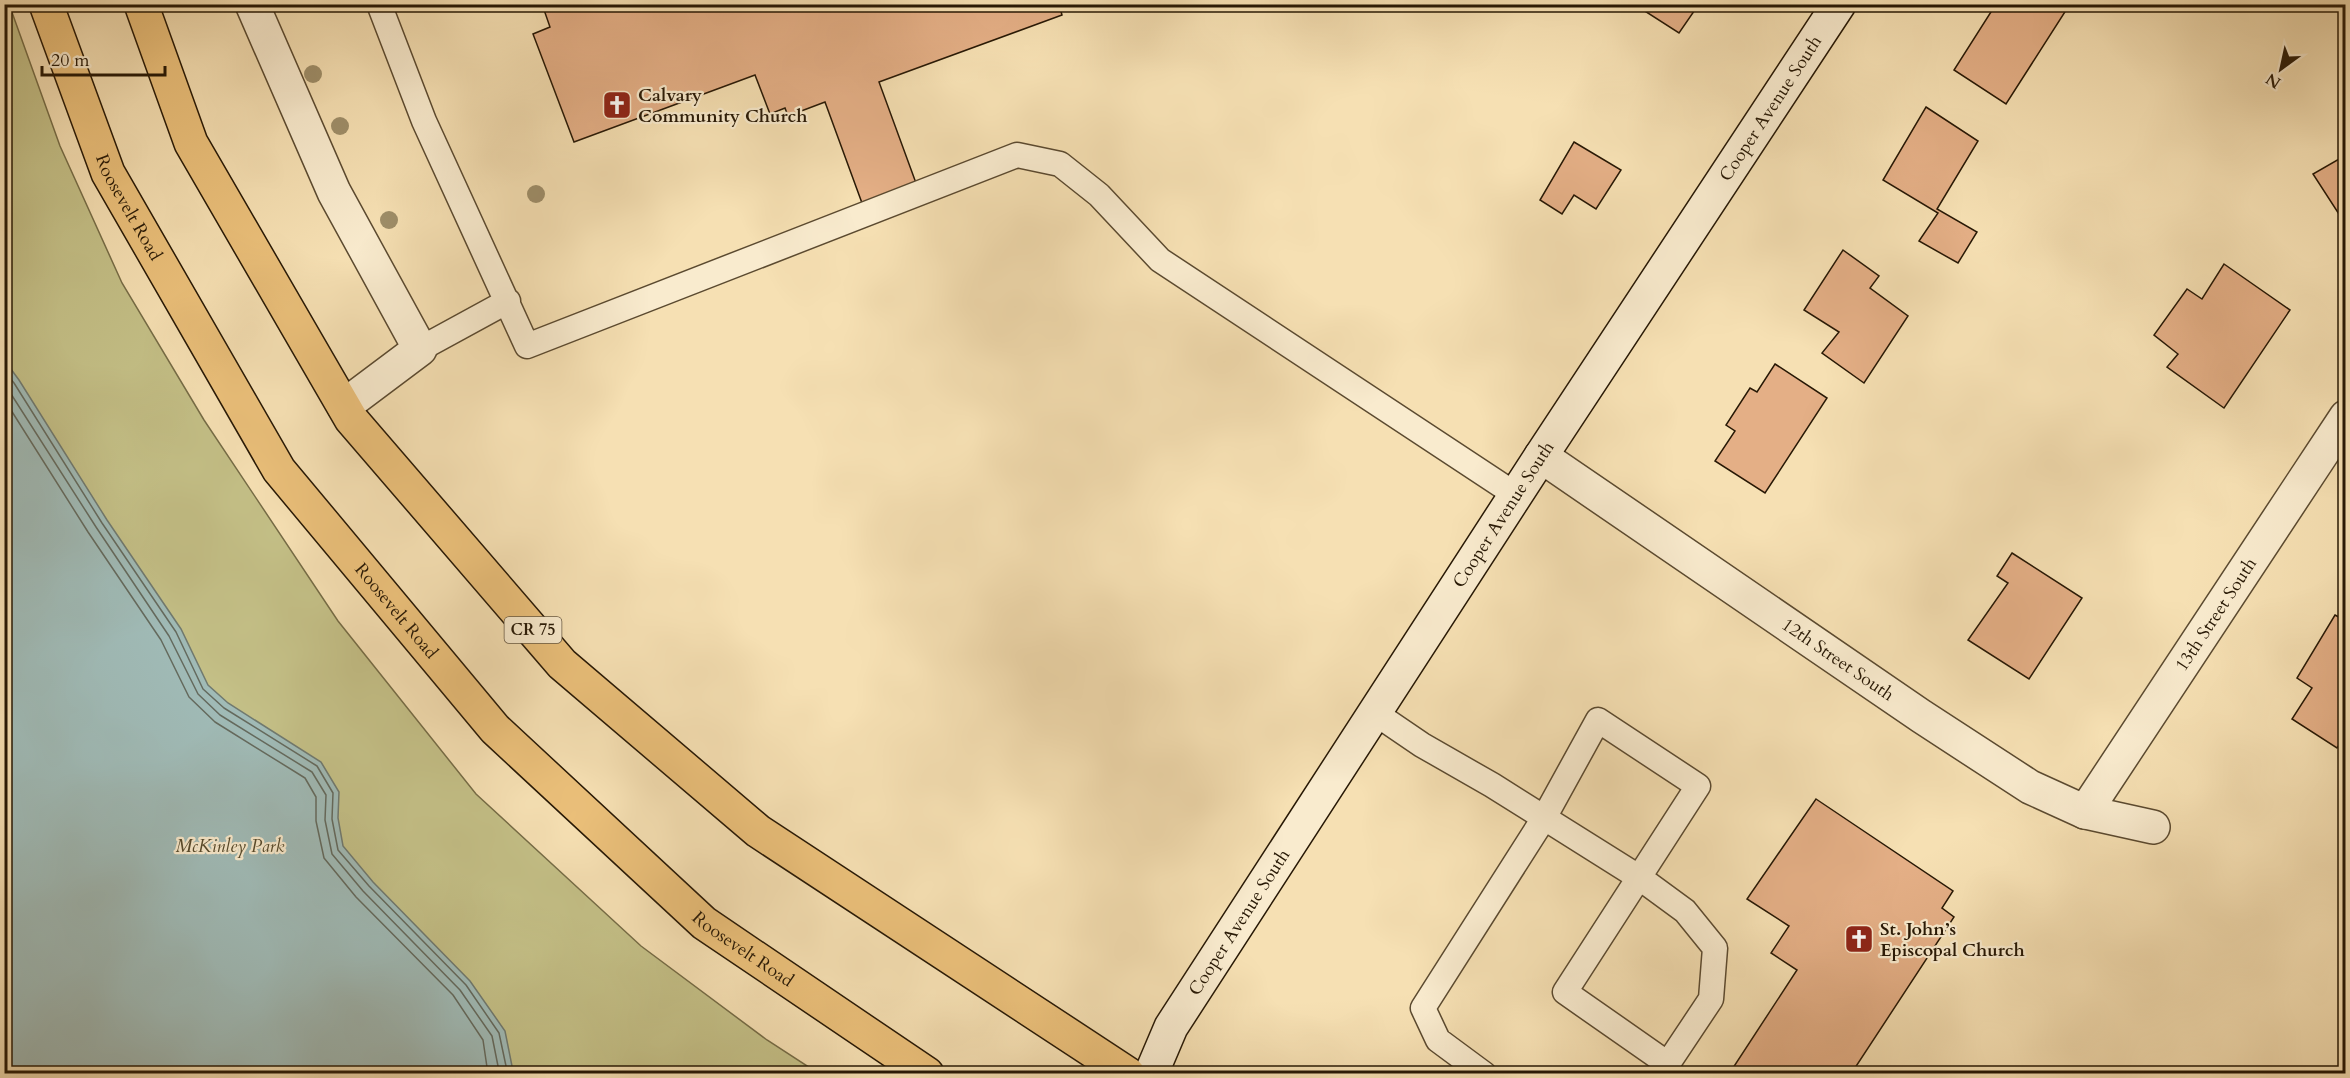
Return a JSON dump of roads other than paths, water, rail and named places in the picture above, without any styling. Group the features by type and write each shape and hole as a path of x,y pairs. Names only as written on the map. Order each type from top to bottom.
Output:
{"main road":[{"name":"Roosevelt Road","path":"46,4 108,173 273,460 287,479 495,729 704,923 927,1074"},
{"name":"CR 75","path":"141,4 191,144 351,419 562,664 758,831 1131,1073"}],"street":[{"path":"252,4 334,192 420,350 344,406"},
{"name":"Cooper Avenue South","path":"1131,1073 1171,1027 1541,456 1839,4"},
{"name":"13th Street South","path":"2085,812 2346,417"},
{"name":"12th Street South","path":"1541,456 2030,787 2085,812 2153,827"}],"lane":[{"path":"379,4 424,121 528,346 1017,156 1060,164 1099,195 1160,260 1516,495"},
{"path":"420,350 508,301"},
{"path":"1375,713 1422,745 1545,819 1640,878 1685,911 1715,948 1711,999 1665,1069 1565,992 1640,878 1698,786 1598,720 1545,819 1423,1008 1438,1040 1484,1074"}],"water":[{"path":"5,361 107,520 181,629 208,685 228,703 321,762 339,792 338,818 343,846 373,882 470,981 505,1031 512,1066 510,1073 5,1073"}],"place":[{"name":"Calvary Community Church","path":"617,105"},
{"name":"St. John’s Episcopal Church","path":"1859,939"}],"park label":[{"name":"McKinley Park","path":"230,846"}]}
